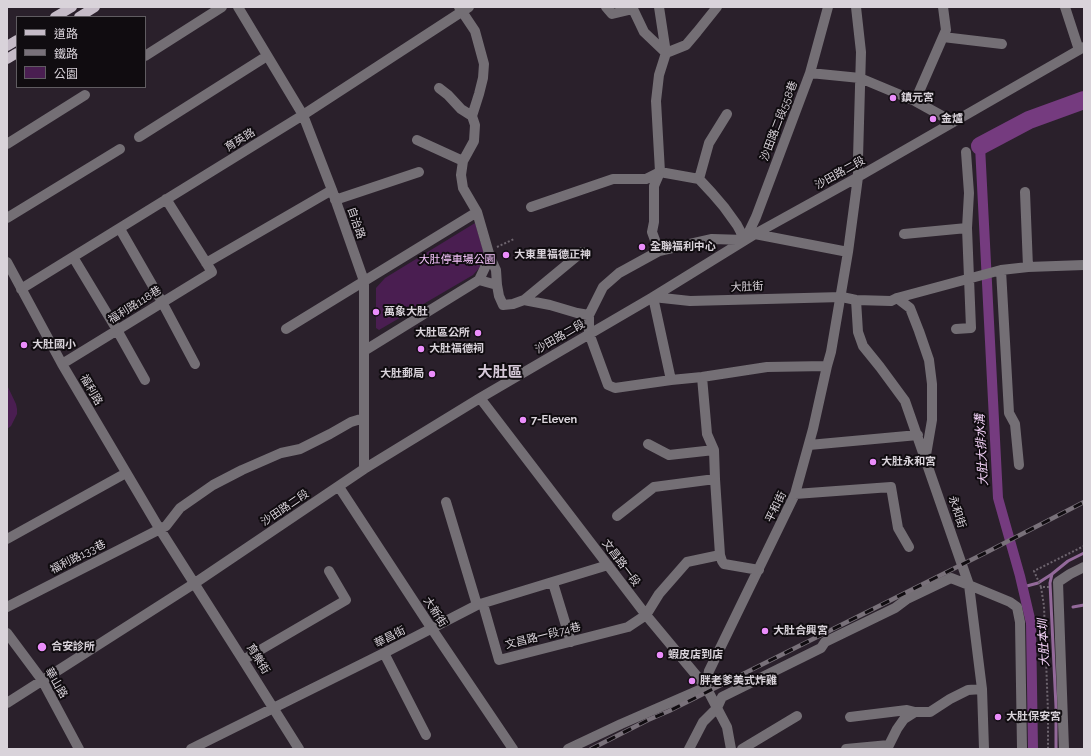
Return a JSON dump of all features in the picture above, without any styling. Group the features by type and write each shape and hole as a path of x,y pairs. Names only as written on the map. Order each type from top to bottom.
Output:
{"main road":[{"path":"57,16 72,7"},
{"path":"81,16 95,7"},
{"path":"7,46 16,41"},
{"path":"7,59 16,54"}],"street":[{"path":"146,55 222,7"},
{"name":"自治路","path":"238,7 303,115 334,195 364,281 364,469"},
{"path":"606,7 612,14 634,9 644,32 666,53"},
{"path":"659,7 666,53 659,75 656,101 660,172 654,186 654,222 652,232 659,251"},
{"path":"666,53 686,44 716,7"},
{"name":"沙田路二段558巷","path":"745,240 756,217 810,73 828,7"},
{"name":"平和街","path":"706,686 709,671 795,494 809,446 826,366 831,352 842,296 858,177 861,52 856,7"},
{"path":"915,100 946,30 943,7"},
{"path":"1065,7 1081,49"},
{"path":"463,9 475,31 484,64 483,78 472,116 475,125 474,141 463,161 461,174 463,188 477,212 489,254 496,270 499,296 503,305 514,304 524,300 582,252"},
{"name":"育英路","path":"22,289 303,115 463,9"},
{"path":"943,37 1002,44"},
{"name":"沙田路二段","path":"7,703 195,583 364,469 480,398 653,297 755,234 858,177 1081,49"},
{"path":"139,136 267,56"},
{"path":"810,73 860,78 915,100 954,122"},
{"path":"439,88 461,109 472,116"},
{"path":"7,144 85,95"},
{"path":"699,180 709,143 727,114"},
{"path":"417,140 463,161"},
{"path":"7,218 120,148"},
{"path":"956,329 971,328 967,228 969,193 966,152"},
{"path":"166,199 206,263 334,195 419,172"},
{"path":"531,207 613,179 646,179 660,172 699,180 724,207 737,225 745,240 712,239 659,251 618,273 603,287 588,314 589,333 608,385 615,388 767,367 826,366"},
{"path":"1025,192 1028,267"},
{"path":"286,329 477,212"},
{"path":"904,234 967,228"},
{"path":"120,229 162,302 195,364"},
{"path":"755,234 848,252"},
{"path":"364,351 479,280 489,254"},
{"path":"73,257 145,380"},
{"name":"福利路","path":"7,262 62,364 159,528 195,583"},
{"name":"福利路118巷","path":"62,364 212,272 206,263"},
{"path":"842,296 856,300 891,301 897,298 1001,270 1028,267 1084,265"},
{"path":"1001,270 1009,413 1015,424 1019,464"},
{"path":"479,280 497,285"},
{"name":"大肚街","path":"653,297 690,301 842,296"},
{"path":"653,297 671,380"},
{"path":"897,298 910,308 929,360 932,384 932,420 926,457"},
{"path":"524,300 550,305 577,313 588,314"},
{"name":"永和街","path":"856,300 858,332 863,346 906,401 969,585 982,689 984,749"},
{"path":"702,377 707,434 714,450 720,555 724,564 758,570"},
{"name":"文昌路一段","path":"480,398 646,615 706,686 727,727 731,749"},
{"path":"159,528 166,526 180,508 213,485 242,470 281,453 300,449 351,422 364,418"},
{"path":"809,446 918,436"},
{"path":"648,444 668,455 714,450"},
{"path":"7,539 126,473"},
{"path":"617,516 654,487 715,479"},
{"name":"大新街","path":"339,486 512,749"},
{"path":"795,494 891,487 898,528 909,547"},
{"path":"446,502 480,604"},
{"name":"福利路133巷","path":"7,607 159,528"},
{"path":"646,615 659,594 687,562 720,555"},
{"name":"華昌街","path":"191,749 480,604 608,565"},
{"path":"1064,749 1058,582 1084,567"},
{"path":"244,660 346,600 329,571"},
{"path":"689,749 703,722 716,708 722,697 820,648 825,642 895,608 907,599 951,578 1010,602 1017,607 1020,622 1022,749"},
{"name":"育樂街","path":"195,583 299,749"},
{"path":"553,583 571,642"},
{"name":"文昌路一段74巷","path":"480,604 499,660 628,627 646,615"},
{"name":"華山路","path":"7,632 42,680 78,749"},
{"path":"384,653 426,735"},
{"path":"568,749 706,686"},
{"path":"850,716 907,710 915,712 930,712 950,699 968,690 982,689"},
{"path":"846,749 888,747 904,719 915,712"},
{"path":"742,749 797,716"}],"path":[{"path":"489,254 514,239"},
{"path":"1048,749 1044,606 1041,588 1034,571 1084,546"},
{"path":"1041,588 1059,586"}],"green space":[{"name":"大肚停車場公園","path":"475,223 484,253 480,267 473,275 379,330 376,328 376,288 385,278"},
{"path":"7,385 16,404 17,414 11,426 7,429"}],"waterway":[{"path":"980,146 1029,120 1084,100"},
{"name":"大肚大排水溝","path":"980,146 998,498 1020,576 1031,623 1033,749"},
{"name":"大肚本圳","path":"1056,749 1056,707 1050,583 1052,574 1068,561 1084,553"},
{"path":"1023,587 1038,583 1052,574"},
{"path":"1073,607 1084,605"}],"railway":[{"path":"591,749 989,551 1084,502"}],"place":[{"name":"鎮元宮","path":"893,98"},
{"name":"金爐","path":"933,119"},
{"name":"全聯福利中心","path":"642,247"},
{"name":"大東里福德正神","path":"506,255"},
{"name":"萬象大肚","path":"376,312"},
{"name":"大肚區公所","path":"478,333"},
{"name":"大肚國小","path":"24,345"},
{"name":"大肚福德祠","path":"421,349"},
{"name":"大肚郵局","path":"432,374"},
{"name":"7-Eleven","path":"523,420"},
{"name":"大肚永和宮","path":"873,462"},
{"name":"大肚合興宮","path":"765,631"},
{"name":"合安診所","path":"42,647"},
{"name":"蝦皮店到店","path":"660,655"},
{"name":"胖老爹美式炸雞","path":"692,681"},
{"name":"大肚保安宮","path":"998,717"}],"district":[{"name":"大肚區","path":"500,372"}]}
